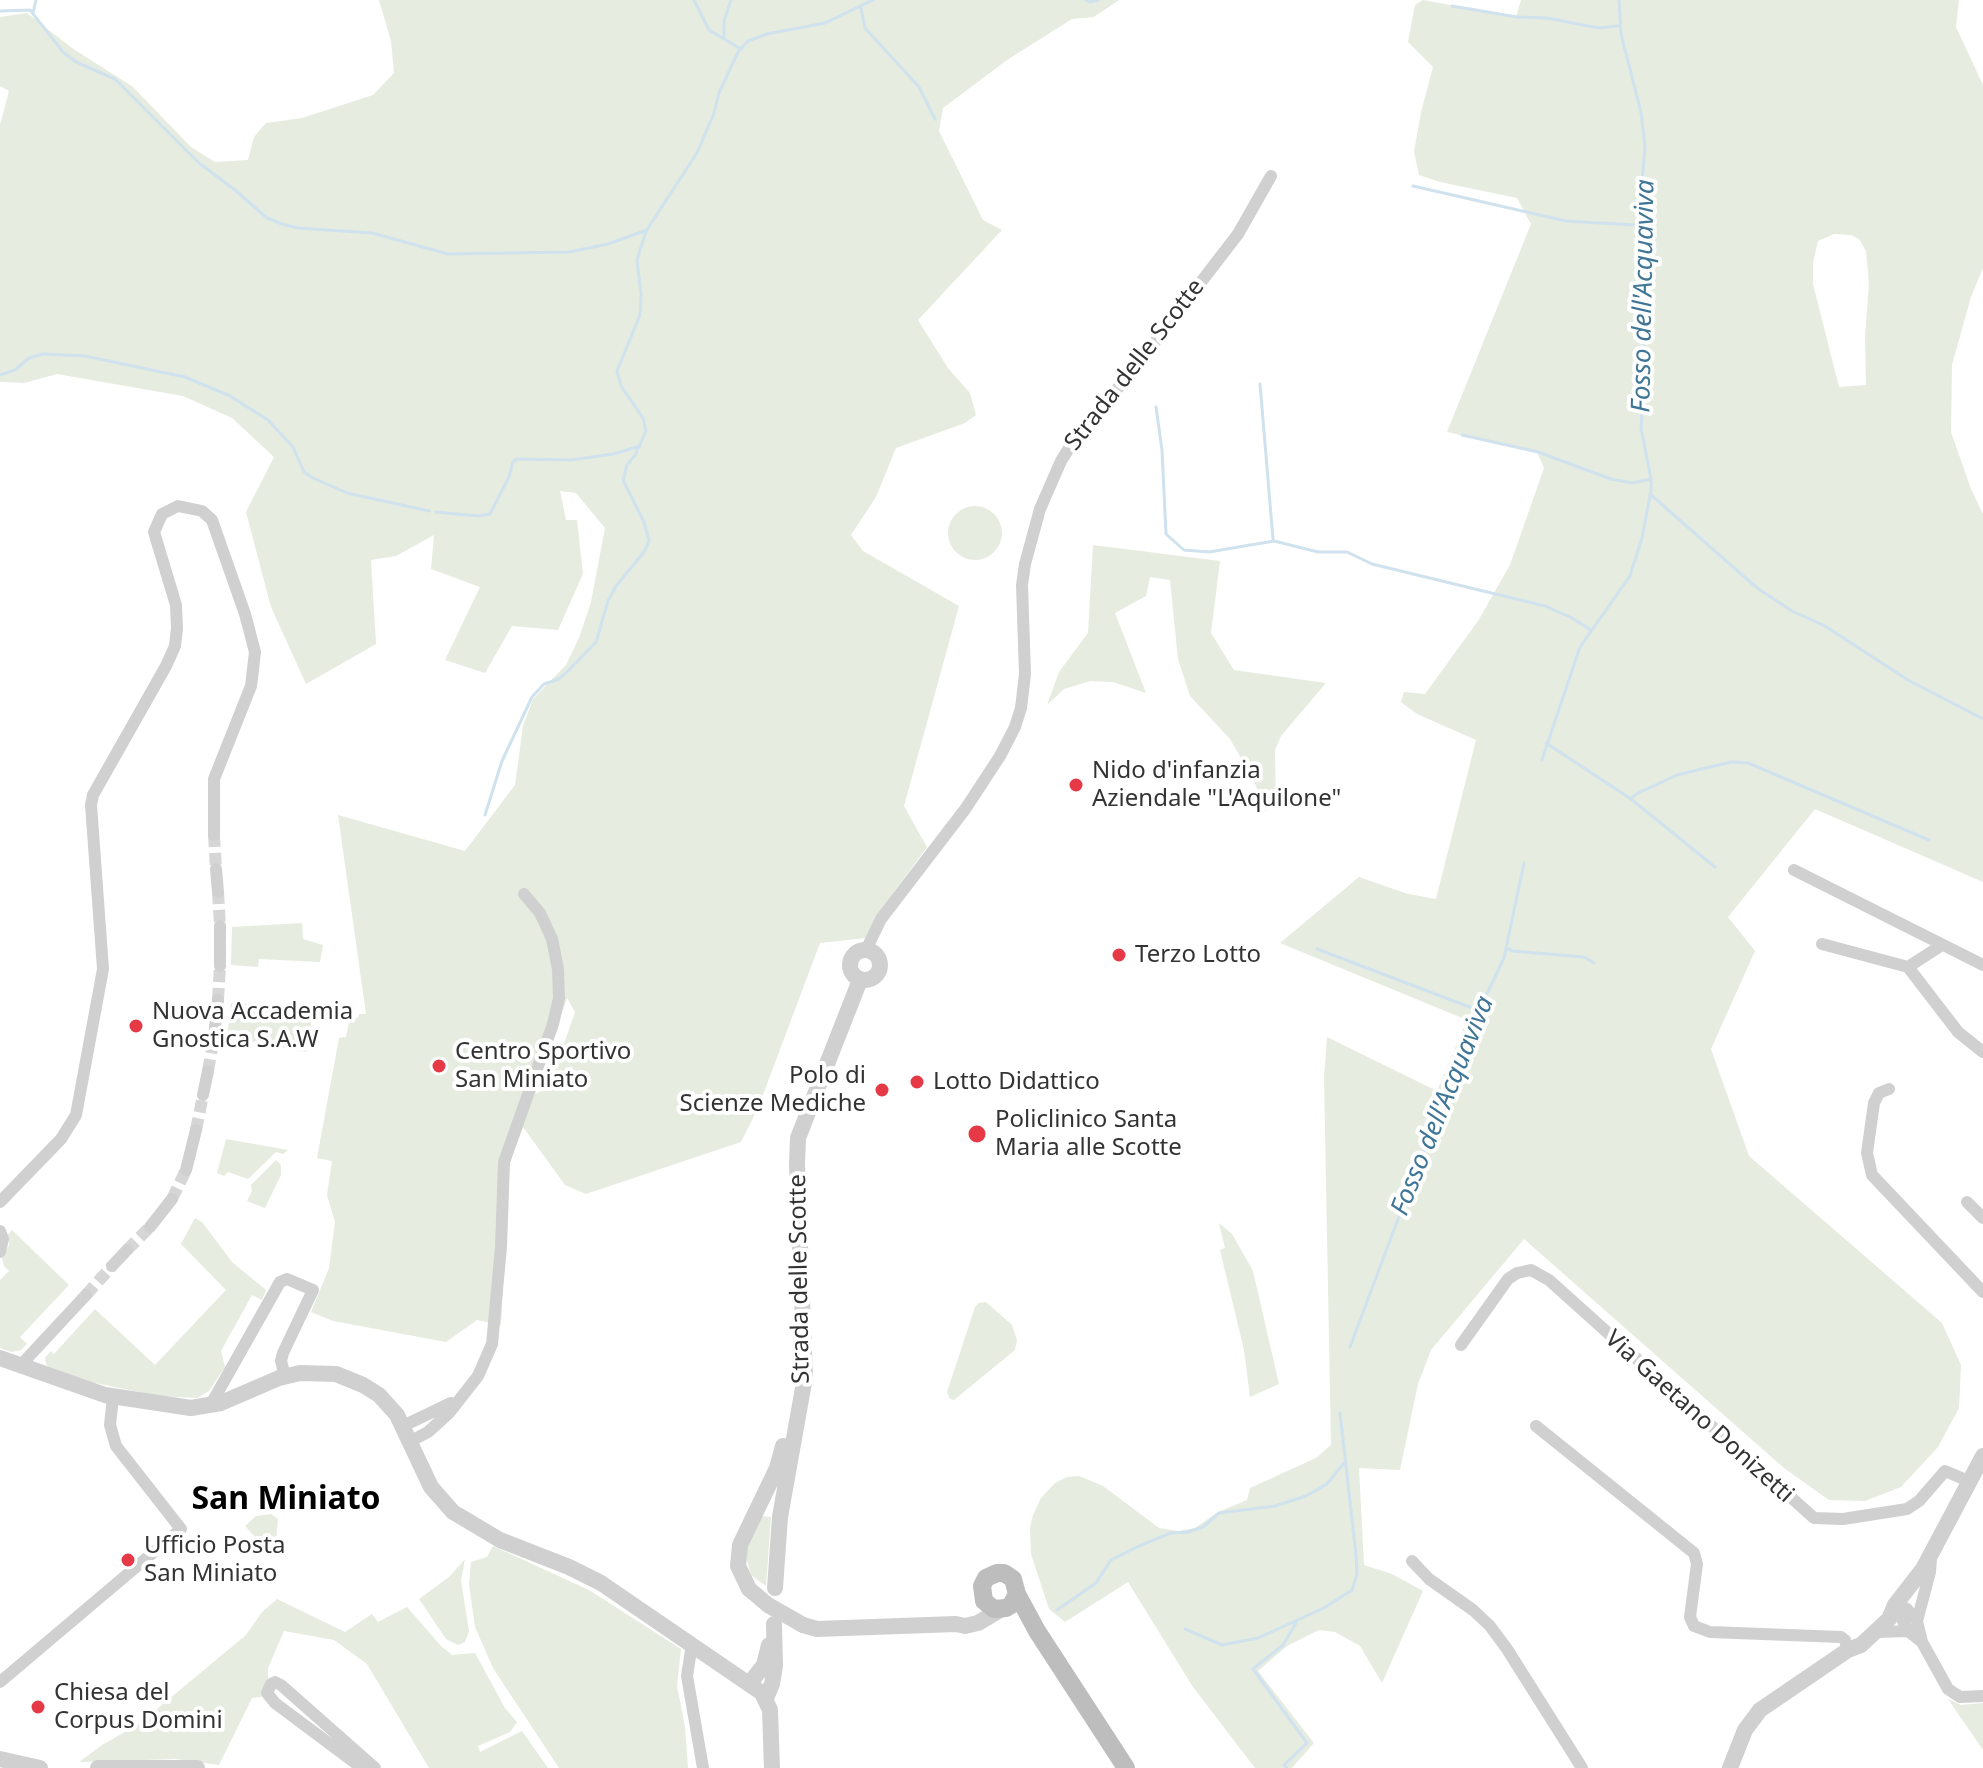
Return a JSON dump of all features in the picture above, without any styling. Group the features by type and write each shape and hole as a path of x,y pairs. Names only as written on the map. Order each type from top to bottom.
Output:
{"main road":[{"path":"1008,1604 1013,1579 1004,1573 997,1573 983,1582 982,1596 988,1606 1008,1604 1037,1631 1126,1768"}],"street":[{"name":"Strada delle Scotte","path":"866,950 877,956 881,968 873,979 860,980 853,974 850,965 853,955 866,950 881,919 966,808 1015,727 1025,681 1022,594 1025,564 1040,509 1061,461 1076,437 1131,373 1238,234 1271,176"},
{"path":"0,1202 61,1139 77,1111 103,969 91,805 93,795 175,646 176,605 154,532 159,518 173,507 196,508 212,520 255,652 253,680 214,779 214,835"},
{"path":"216,869 218,892"},
{"path":"1794,870 1983,965"},
{"path":"407,1433 439,1423 478,1376 492,1344 501,1247 502,1168 553,1024 559,998 555,949 544,920 524,894"},
{"path":"220,926 220,966"},
{"path":"1822,944 1908,967 1958,1032 1983,1052"},
{"path":"1908,967 1942,945"},
{"name":"Strada delle Scotte","path":"775,1588 782,1501 801,1405 805,1363 798,1138 860,980"},
{"path":"214,1037 218,1000"},
{"path":"203,1095 208,1071"},
{"path":"1889,1089 1881,1091 1875,1099 1867,1153 1872,1175 1983,1292"},
{"path":"186,1170 196,1130"},
{"path":"150,1227 172,1199"},
{"path":"1967,1202 1983,1218"},
{"path":"0,1231 3,1239 0,1252"},
{"path":"112,1266 127,1250"},
{"name":"Via Gaetano Donizetti","path":"1461,1345 1508,1279 1522,1270 1531,1270 1549,1280 1814,1518 1843,1519 1907,1509 1919,1501 1945,1471 1971,1482"},
{"path":"210,1406 280,1282 287,1279 313,1290 283,1353 285,1376"},
{"path":"20,1366 86,1295"},
{"path":"0,1358 113,1397 191,1408 210,1406 240,1396 285,1376 321,1372 352,1379 379,1395 407,1433 431,1487 459,1517 500,1540 590,1577 750,1683 766,1698 770,1710 772,1768"},
{"path":"231,1372 233,1385 240,1396"},
{"path":"0,1682 181,1529 116,1446 110,1425 113,1397"},
{"path":"801,1405 789,1422 779,1462 739,1550 740,1575 749,1589 768,1605 803,1625 817,1629 965,1626 978,1623 1008,1604"},
{"path":"1536,1426 1694,1553 1697,1564 1690,1617 1694,1626 1710,1632 1841,1637 1848,1650"},
{"path":"1848,1650 1862,1631 1895,1605 1920,1575 1983,1456"},
{"path":"759,1507 776,1496 782,1501"},
{"path":"1912,1626 1930,1572 1931,1555"},
{"path":"1412,1561 1429,1579 1490,1626 1582,1768"},
{"path":"956,1624 972,1614 982,1596"},
{"path":"1895,1605 1907,1609 1912,1626 1951,1692 1965,1698 1983,1696"},
{"path":"1730,1768 1745,1730 1760,1710 1848,1650 1861,1645 1889,1619 1895,1605"},
{"path":"750,1683 764,1665 774,1624 775,1666 766,1698"},
{"path":"1877,1632 1912,1626"},
{"path":"692,1644 687,1676 703,1768"},
{"path":"362,1768 275,1703 267,1693 271,1684 281,1685 375,1768"},
{"path":"0,1759 40,1768"},
{"path":"98,1768 197,1768"}],"shaded area":[{"path":"379,0 1119,0 1094,17 1072,19 1007,60 943,108 939,131 983,220 1002,230 918,320 948,368 970,393 976,415 965,423 896,448 876,497 851,535 863,551 959,606 904,806 927,847 877,915 866,938 820,943 758,1108 741,1142 586,1194 565,1185 523,1127 509,1163 501,1325 477,1320 446,1342 333,1321 311,1312 329,1268 335,1222 327,1195 332,1161 317,1158 339,1038 346,1037 350,1017 358,1018 359,1014 366,1014 338,815 465,851 515,785 523,726 533,699 566,665 579,638 591,602 605,528 576,493 560,491 566,520 577,520 583,574 558,630 512,626 485,673 445,660 480,587 431,569 434,535 396,556 371,560 376,644 306,684 271,607 246,512 274,457 232,418 183,396 57,374 24,383 0,382 0,125 9,91 0,86 0,17 27,13 72,48 133,87 191,147 215,162 248,160 254,137 266,123 302,118 373,95 394,73 391,41","holes":["567,998 575,1012 549,1087 535,1094"]},
{"path":"1423,0 1516,17 1521,0 1959,0 1956,27 1983,85 1983,268 1971,297 1952,365 1951,432 1983,514 1983,882 1815,809 1728,917 1755,951 1711,1049 1749,1156 1942,1323 1961,1365 1959,1408 1938,1447 1901,1487 1865,1501 1829,1500 1784,1468 1524,1239 1431,1350 1418,1384 1400,1470 1359,1468 1364,1565 1392,1574 1423,1591 1382,1683 1360,1646 1335,1632 1319,1630 1287,1646 1258,1671 1314,1743 1292,1768 1255,1768 1193,1687 1128,1582 1065,1622 1049,1609 1031,1554 1030,1527 1041,1498 1055,1483 1079,1476 1103,1486 1159,1528 1178,1531 1195,1528 1218,1512 1247,1500 1250,1488 1316,1458 1331,1445 1324,1078 1327,1037 1437,1091 1467,1020 1280,943 1359,877 1408,894 1436,899 1476,740 1417,714 1401,702 1404,692 1425,694 1478,621 1510,565 1544,468 1537,452 1447,432 1531,224 1517,198 1419,175 1414,152 1433,67 1408,42 1415,5","holes":["1834,234 1859,239 1866,251 1869,284 1865,336 1866,385 1839,387 1813,284 1813,263 1818,241"]},
{"path":"975,506 994,514 1002,533 994,552 975,560 956,552 948,533 956,514"},
{"path":"1093,545 1220,561 1211,633 1234,670 1326,683 1281,736 1275,750 1276,805 1266,811 1254,781 1230,739 1190,696 1178,659 1170,580 1150,577 1146,596 1115,613 1146,693 1113,682 1090,681 1064,689 1047,705 1059,672 1088,633"},
{"path":"302,923 303,939 323,945 320,962 259,959 258,967 231,965 232,927"},
{"path":"231,1003 314,1008 306,1052 227,1037"},
{"path":"226,1139 288,1150 283,1154 276,1152 248,1179 228,1172 224,1176 217,1173"},
{"path":"276,1160 281,1165 281,1175 265,1208 247,1201 252,1191 251,1185"},
{"path":"195,1218 202,1222 232,1262 266,1290 262,1300 252,1295 221,1351 225,1367 209,1391 197,1398 158,1396 81,1380 51,1369 45,1358 51,1351 54,1354 95,1309 155,1365 226,1290 181,1244"},
{"path":"1219,1223 1232,1234 1253,1271 1279,1384 1250,1397 1244,1350 1220,1250 1225,1248"},
{"path":"12,1230 69,1285 20,1337 27,1344 21,1350 11,1352 0,1348 0,1280 9,1271 2,1259"},
{"path":"986,1302 1012,1325 1017,1340 1015,1350 954,1400 950,1399 947,1392 975,1307"},
{"path":"271,1514 278,1519 276,1542 266,1549 245,1526 256,1516"},
{"path":"761,1516 771,1517 766,1586 751,1575 746,1557 746,1549"},
{"path":"493,1546 589,1590 681,1649 677,1686 685,1727 688,1768 559,1768 493,1668 475,1627 469,1584 471,1562 487,1557"},
{"path":"465,1559 461,1581 469,1631 465,1642 458,1645 446,1639 419,1599 449,1577"},
{"path":"277,1599 345,1632 372,1614 378,1622 407,1607 452,1655 475,1653 505,1708 517,1722 510,1732 478,1746 480,1752 522,1731 548,1768 429,1768 367,1664 334,1640 284,1631 268,1668 261,1697 252,1698 219,1765 176,1759 79,1762 139,1724 246,1635 262,1612"},
{"path":"1948,1699 1961,1705 1983,1703 1983,1750"}],"waterway":[{"path":"33,13 36,0"},
{"path":"694,0 709,30 741,49"},
{"path":"724,38 724,21 731,0"},
{"path":"485,815 502,761 532,697 544,684 559,679 596,642 608,601 649,541 644,522 623,480 627,465 646,431 643,418 621,386 617,371 640,315 637,260 646,231 697,153 719,93 738,52 748,41 767,34 825,23 873,0"},
{"path":"1086,0 1098,0"},
{"name":"Fosso dell'Acquaviva","path":"1542,760 1580,647 1630,576 1642,538 1651,491 1641,428 1645,363 1639,267 1647,236 1642,182 1645,147 1641,112 1621,34 1619,0"},
{"path":"1452,6 1599,28 1618,26"},
{"path":"861,8 865,28 919,87 935,119"},
{"path":"0,11 30,10 63,52 76,62 115,79 199,163 267,218 282,224 372,233 448,254 569,252 608,244 647,230"},
{"path":"1413,186 1566,221 1634,225 1645,221"},
{"path":"0,375 15,370 29,358 43,354 85,356 185,377 230,396 268,420 293,447 304,472 313,478 347,493 429,511"},
{"path":"1260,384 1273,539"},
{"path":"1156,407 1162,450 1166,534 1184,550 1209,552 1274,541 1318,552 1347,552 1372,564 1545,606 1591,630"},
{"path":"1462,435 1538,452 1611,479 1632,483 1651,479"},
{"path":"436,512 478,516 490,514 517,459 571,460 613,454 640,446"},
{"path":"1650,494 1757,588 1792,611 1825,626 1908,680 1983,719"},
{"path":"1546,743 1631,799 1715,867"},
{"path":"1631,799 1677,775 1731,762 1748,763 1929,840"},
{"name":"Fosso dell'Acquaviva","path":"1350,1347 1466,1038 1504,958 1524,863"},
{"path":"1506,947 1512,951 1584,957 1594,963"},
{"path":"1317,949 1480,1011"},
{"name":"Fosso dell'Acquaviva","path":"1185,1629 1222,1645 1258,1638 1324,1608 1352,1590 1357,1574 1356,1555 1340,1413"},
{"path":"1057,1610 1096,1583 1111,1560 1171,1533 1203,1527 1219,1513 1275,1506 1306,1496 1327,1484 1344,1463"},
{"path":"1287,1768 1284,1765 1307,1743 1253,1669 1283,1645 1296,1623"}],"tunnel":[{"path":"214,835 216,869"},
{"path":"218,892 220,926"},
{"path":"218,1000 220,966"},
{"path":"208,1071 214,1037"},
{"path":"196,1130 203,1095"},
{"path":"172,1199 186,1170"},
{"path":"127,1250 150,1227"},
{"path":"86,1295 112,1266"}],"place":[{"name":"Nido d'infanzia Aziendale \"L'Aquilone\"","path":"1076,785"},
{"name":"Terzo Lotto","path":"1119,955"},
{"name":"Nuova Accademia Gnostica S.A.W","path":"136,1026"},
{"name":"Centro Sportivo San Miniato","path":"439,1066"},
{"name":"Lotto Didattico","path":"917,1082"},
{"name":"Polo di Scienze Mediche","path":"882,1090"},
{"name":"Policlinico Santa Maria alle Scotte","path":"977,1134"},
{"name":"Ufficio Posta San Miniato","path":"128,1560"},
{"name":"Chiesa del Corpus Domini","path":"38,1707"}],"district":[{"name":"San Miniato","path":"286,1500"}]}
